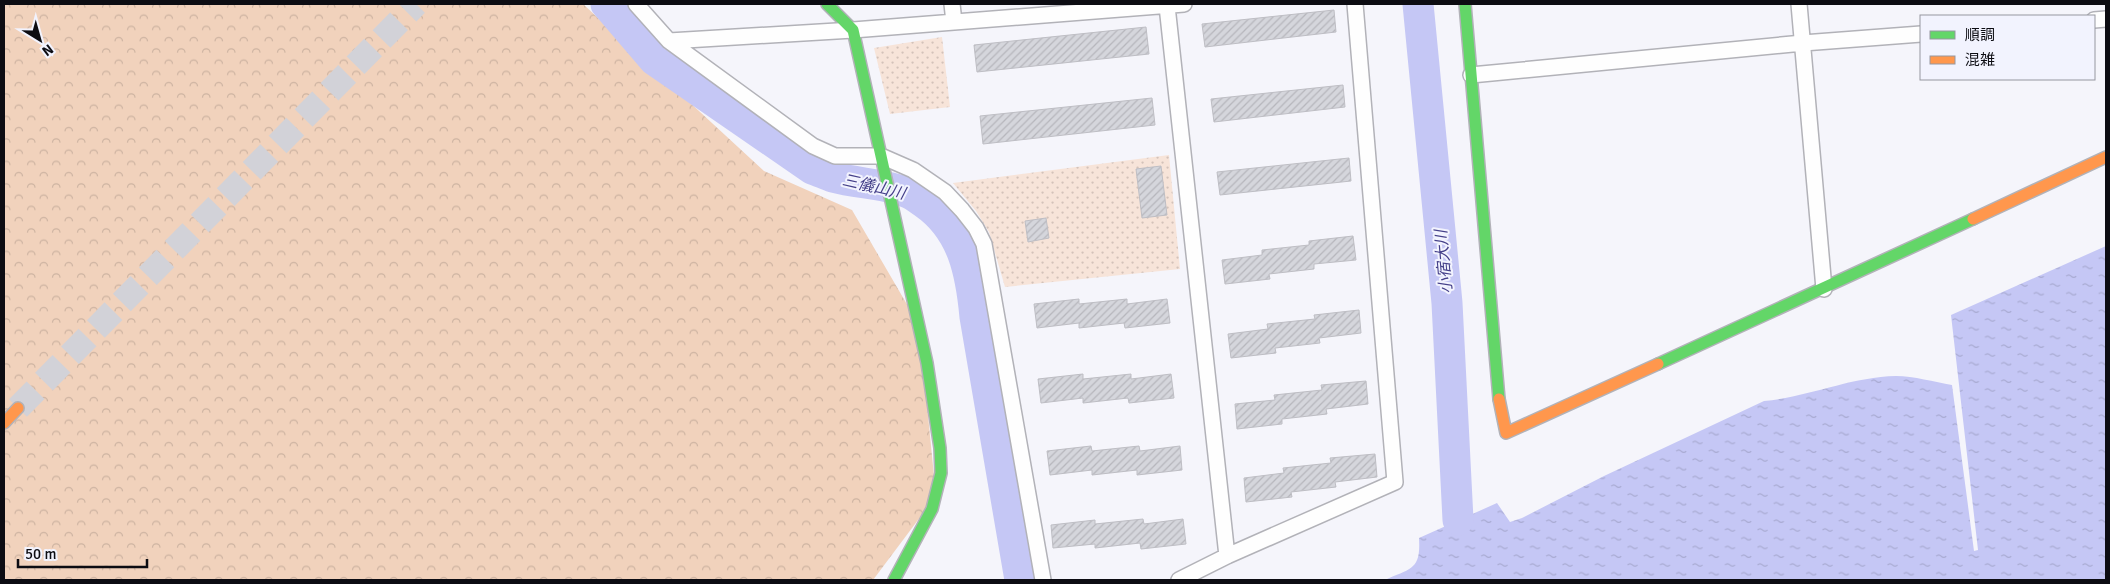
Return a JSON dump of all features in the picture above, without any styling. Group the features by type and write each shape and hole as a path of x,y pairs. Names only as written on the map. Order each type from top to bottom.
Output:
{"street":[{"path":"636,4 669,41 812,146 835,156 882,160 913,170 945,192 976,228 984,244 1043,580"},
{"path":"827,4 853,30 928,363 940,448 941,473 932,510 894,580"},
{"path":"952,4 954,22"},
{"path":"669,41 853,30 1184,4"},
{"path":"1180,580 1227,556 1395,482 1355,4"},
{"path":"1465,4 1496,387 1506,433 1824,289 2106,157"},
{"path":"1799,4 1824,289"},
{"path":"1167,6 1227,556"},
{"path":"1471,76 1803,43 1920,34"},
{"path":"4,423 18,408"}],"shaded area":[{"path":"942,37 950,107 890,114 874,48"},
{"path":"1169,155 1180,269 1005,287 989,232 976,211 953,183"}],"green space":[{"path":"4,4 583,4 764,171 852,210 919,325 936,496 873,580 4,580"}],"water":[{"path":"2106,246 2106,580 1385,580 1408,570 1416,562 1419,538 1497,503 1510,522 1522,518 1604,476 1764,401 1797,396 1846,383 1896,376 1952,385 1974,551 1978,550 1951,315"}],"building":[{"path":"1334,10 1336,32 1205,47 1202,24"},
{"path":"1146,27 1149,54 977,72 974,45"},
{"path":"1343,85 1345,107 1214,122 1211,99"},
{"path":"1152,98 1155,125 983,144 980,116"},
{"path":"1349,158 1351,181 1220,195 1217,172"},
{"path":"1161,166 1167,215 1142,218 1136,169"},
{"path":"1046,218 1049,238 1028,242 1025,221"},
{"path":"1353,236 1356,260 1314,264 1314,269 1269,274 1270,279 1225,284 1222,260 1262,255 1262,250 1309,245 1309,241"},
{"path":"1079,299 1079,304 1127,299 1127,304 1167,299 1170,323 1125,328 1124,323 1079,328 1079,323 1037,328 1034,304"},
{"path":"1359,310 1361,333 1319,338 1320,343 1275,348 1276,353 1231,358 1228,334 1268,329 1267,324 1315,319 1314,315"},
{"path":"1083,374 1083,379 1131,374 1131,379 1171,374 1174,398 1129,403 1128,398 1083,403 1083,398 1041,403 1038,379"},
{"path":"1366,381 1368,404 1326,409 1327,414 1282,419 1282,424 1237,429 1235,404 1275,400 1274,395 1322,390 1321,385"},
{"path":"1091,446 1092,451 1139,446 1140,451 1180,446 1182,470 1137,475 1137,470 1092,475 1092,470 1050,475 1047,451"},
{"path":"1375,454 1377,477 1335,482 1336,487 1291,492 1292,497 1246,502 1244,478 1284,473 1283,468 1331,463 1330,458"},
{"path":"1143,519 1144,524 1183,519 1186,544 1141,549 1140,543 1095,548 1095,544 1053,548 1051,525 1095,520 1095,524"}],"waterway":[{"name":"三儀山川","path":"606,4 654,60 812,169 833,177 890,187 910,194 924,203 948,226 963,254 971,284 1020,580"},
{"name":"小宿大川","path":"1418,4 1447,303 1458,520"}],"tunnel":[{"path":"18,408 416,4"}],"traffic: fast":[{"path":"827,4 853,30 927,363 940,448 941,473 932,509 894,580"},
{"path":"1465,4 1499,399"},
{"path":"1658,364 1973,219"}],"traffic: slow":[{"path":"1973,219 2106,157"},
{"path":"1499,399 1506,433 1658,364"},
{"path":"4,423 18,408"}]}
